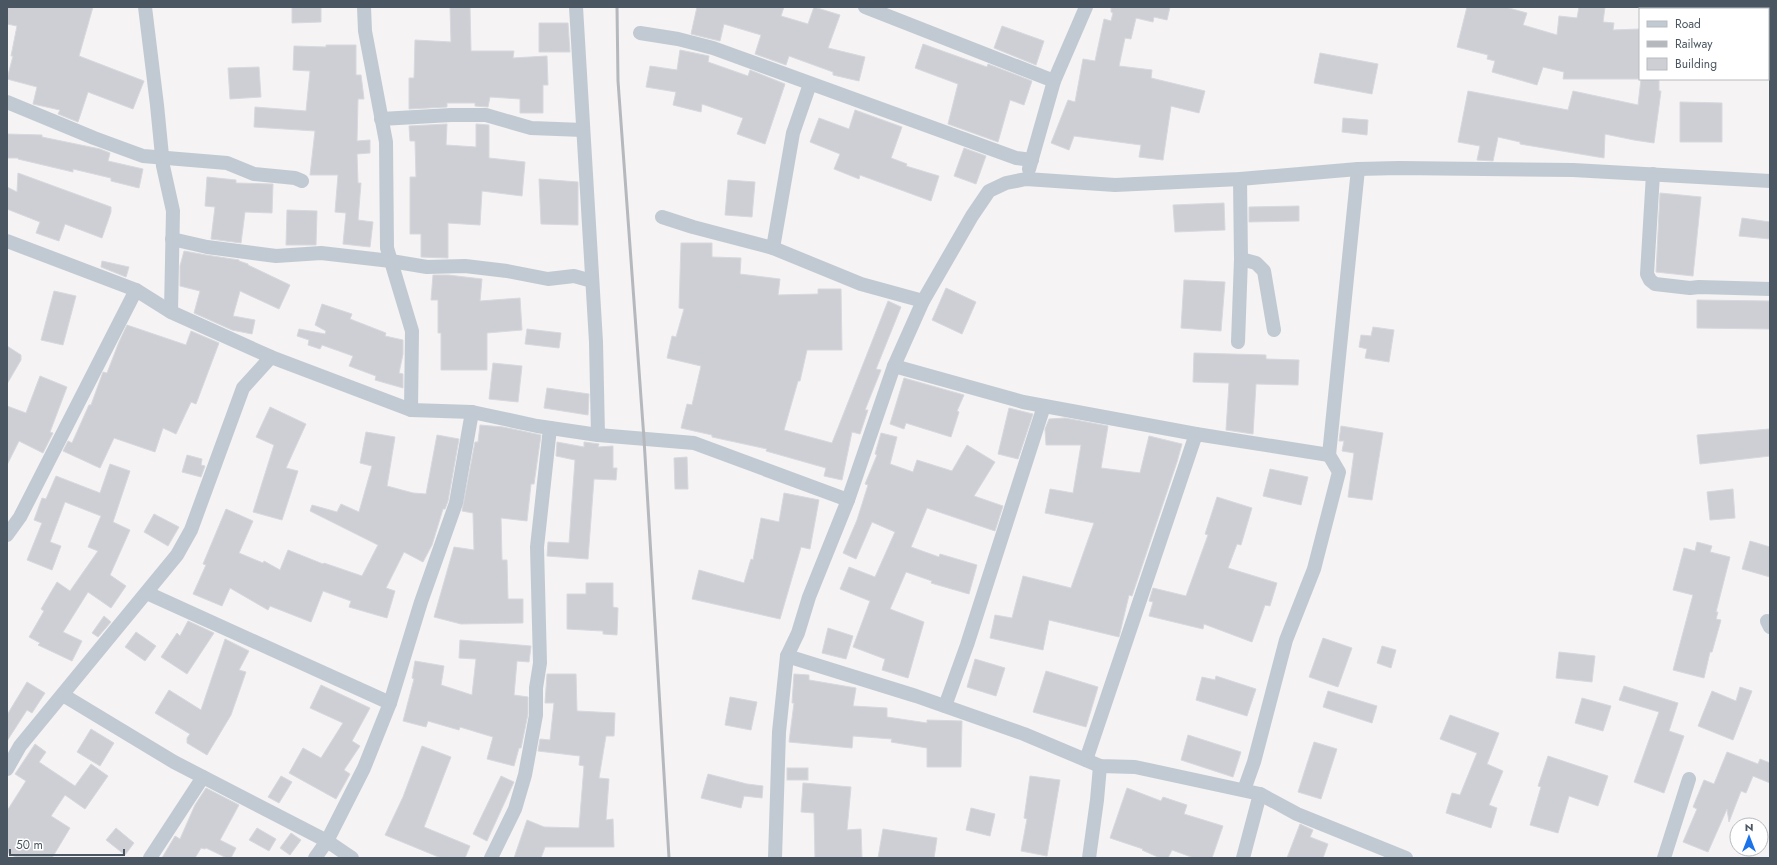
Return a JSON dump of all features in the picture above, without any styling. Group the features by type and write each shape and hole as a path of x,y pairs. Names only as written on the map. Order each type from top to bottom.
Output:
{"street":[{"path":"145,7 158,105 162,157 174,211 172,239 172,312"},
{"path":"364,7 365,31 386,142 387,248 412,331 411,410"},
{"path":"576,7 596,342 598,435"},
{"path":"865,7 1054,81"},
{"path":"1026,179 1054,81 1086,7"},
{"path":"640,33 678,39 713,48 1016,158 1032,160"},
{"path":"773,248 793,133 810,84"},
{"path":"7,102 143,156 227,163 254,174 296,178 302,181"},
{"path":"381,119 451,115 486,115 531,128 583,130"},
{"path":"1244,790 1254,762 1286,640 1314,569 1339,472 1329,455 1358,169"},
{"path":"775,858 779,732 787,656 798,633 809,597 848,500 894,366 923,301 972,216 989,191 1006,182 1026,179 1115,185 1240,179 1358,169 1573,170 1770,181"},
{"path":"1653,174 1647,260 1647,274 1650,280 1655,284 1690,288 1770,289"},
{"path":"1238,342 1241,260 1240,179"},
{"path":"662,217 693,227 773,248 861,284 923,301"},
{"path":"172,239 207,247 276,256 321,253 391,261 427,267 465,266 507,271 548,279 574,276 592,281"},
{"path":"7,241 136,290 172,312 271,357 411,410 472,412 550,428 598,435 694,443 848,500"},
{"path":"1241,260 1256,263 1264,271 1274,330"},
{"path":"7,534 20,517 136,290"},
{"path":"7,769 20,746 147,593 176,555 191,530 243,388 271,357"},
{"path":"894,366 1023,402 1196,434 1329,455"},
{"path":"945,706 967,645 1044,406"},
{"path":"315,858 327,841 364,768 390,704 421,602 456,503 472,412"},
{"path":"491,858 515,809 525,775 536,715 536,688 540,664 537,547 550,428"},
{"path":"1086,760 1196,434"},
{"path":"147,593 390,704"},
{"path":"787,656 945,706 1024,734 1100,766 1135,767 1260,794 1297,814 1406,858"},
{"path":"63,695 174,762 327,841 352,858"},
{"path":"1089,858 1100,766"},
{"path":"150,858 203,777"},
{"path":"1664,858 1689,779"},
{"path":"1243,858 1260,794"}],"building":[{"path":"7,7 93,7 79,56 144,81 133,109 88,92 78,122 58,114 60,110 33,104 37,87 7,79 13,56 11,56 17,26 7,24"},
{"path":"292,7 321,7 321,22 292,23"},
{"path":"450,7 470,7 471,51 514,51 513,58 547,56 548,85 543,85 543,113 520,113 520,99 490,97 488,107 475,106 475,103 447,103 447,107 409,109 409,78 414,78 415,40 451,42"},
{"path":"697,7 784,7 781,16 808,24 814,7 840,15 828,48 865,57 859,81 833,75 833,72 789,56 786,65 755,54 761,35 724,24 720,41 691,34"},
{"path":"1111,7 1170,7 1167,20 1154,17 1153,22 1136,18 1131,39 1125,38 1119,66 1152,70 1151,78 1205,91 1199,113 1171,106 1163,160 1139,157 1141,145 1074,136 1069,150 1051,143 1068,100 1075,102 1083,59 1095,61 1104,19 1111,21 1113,13 1111,12"},
{"path":"1467,7 1505,7 1527,13 1523,25 1557,35 1559,16 1577,18 1579,7 1605,7 1603,22 1614,23 1613,30 1639,29 1639,79 1563,79 1564,72 1543,67 1537,85 1492,72 1495,61 1487,59 1488,55 1457,47"},
{"path":"539,23 568,23 570,52 539,52"},
{"path":"1002,26 1044,41 1036,65 994,48"},
{"path":"923,44 987,67 988,64 1032,81 1024,105 1010,100 998,142 948,124 958,84 915,68"},
{"path":"326,45 356,45 356,75 361,75 364,99 358,99 357,141 370,140 370,153 357,154 358,183 361,183 358,220 373,222 370,247 343,244 346,213 335,212 338,175 310,175 315,131 254,127 255,107 306,111 310,71 293,70 294,46 326,47"},
{"path":"680,50 709,56 708,62 748,76 750,70 785,84 765,144 737,134 743,118 702,104 701,112 673,105 676,92 646,87 650,66 677,70"},
{"path":"1320,53 1378,64 1372,94 1314,83"},
{"path":"259,67 261,97 230,99 228,68"},
{"path":"1641,80 1659,80 1659,91 1661,91 1654,143 1605,134 1604,158 1520,144 1520,142 1498,137 1493,161 1477,160 1480,146 1458,142 1468,91 1568,110 1573,91 1638,105"},
{"path":"1680,102 1722,103 1722,142 1680,142"},
{"path":"855,110 902,127 891,158 907,164 906,166 939,176 931,201 860,175 859,179 834,169 840,154 810,142 819,118 849,129"},
{"path":"1343,118 1368,120 1367,135 1342,132"},
{"path":"447,124 446,145 476,147 476,124 489,125 489,158 525,162 522,196 482,191 480,225 448,223 448,258 421,257 421,234 410,234 410,177 416,177 415,141 410,141 409,126"},
{"path":"7,134 42,135 42,137 100,149 110,153 108,161 143,169 139,188 111,181 111,178 73,169 73,172 18,158 7,158"},
{"path":"964,148 986,156 976,184 954,176"},
{"path":"18,173 111,207 111,212 102,238 65,224 59,241 36,233 40,222 7,209 7,187 17,192"},
{"path":"207,177 236,180 236,183 273,184 272,213 245,212 241,243 211,239 215,207 205,206"},
{"path":"539,179 578,182 578,225 541,224"},
{"path":"728,180 755,182 752,217 725,215"},
{"path":"1660,193 1701,197 1693,276 1656,272"},
{"path":"1224,203 1225,230 1175,232 1173,205"},
{"path":"1299,206 1299,221 1249,222 1249,207"},
{"path":"287,210 317,211 316,245 286,245"},
{"path":"1742,218 1770,222 1770,239 1739,236"},
{"path":"681,243 712,243 712,257 741,258 740,274 780,279 778,295 818,294 818,289 841,289 842,350 807,350 800,381 798,381 784,430 832,443 888,301 901,307 876,369 881,370 865,410 868,410 860,434 852,432 842,480 824,476 826,468 766,451 767,449 712,437 712,435 681,428 687,404 692,405 701,366 667,358 672,336 676,337 684,309 679,308"},
{"path":"184,251 239,260 290,285 279,309 240,291 233,316 255,320 252,334 232,330 194,313 200,291 180,286 180,266"},
{"path":"102,261 129,267 126,277 101,267"},
{"path":"433,275 448,275 482,279 480,301 520,298 522,330 487,333 487,370 441,370 441,333 438,333 438,300 431,300"},
{"path":"1184,280 1225,282 1221,331 1181,328"},
{"path":"946,288 976,302 962,334 932,320"},
{"path":"54,291 76,296 63,345 41,340"},
{"path":"1697,300 1770,301 1770,329 1697,328"},
{"path":"322,304 352,314 350,319 386,333 385,336 403,340 403,354 399,373 403,374 403,388 375,380 376,376 349,366 353,356 322,345 320,349 308,345 309,340 297,336 299,329 325,334 326,331 315,325"},
{"path":"127,325 186,345 191,331 219,343 196,404 191,402 176,434 163,428 155,452 114,438 100,468 63,451 68,441 72,443 89,405 91,405 103,372 107,373"},
{"path":"1373,327 1394,330 1389,362 1365,358 1367,349 1359,347 1361,335 1371,336"},
{"path":"527,329 561,333 559,348 525,344"},
{"path":"7,346 21,355 21,360 7,384"},
{"path":"1194,353 1266,355 1266,359 1299,360 1298,385 1256,384 1253,434 1226,430 1229,383 1193,382"},
{"path":"493,363 522,366 518,402 489,399"},
{"path":"40,376 67,387 50,432 53,433 43,453 19,441 7,465 7,406 26,413"},
{"path":"904,378 964,395 957,411 959,412 951,437 906,423 904,429 890,424"},
{"path":"547,388 589,394 588,415 544,408"},
{"path":"270,407 306,424 286,468 298,471 282,520 253,512 274,445 256,437"},
{"path":"1009,408 1033,414 1018,459 998,454"},
{"path":"1065,418 1108,426 1101,468 1140,473 1149,436 1182,444 1132,596 1129,595 1119,637 1049,620 1043,650 990,638 995,615 1012,618 1023,576 1071,588 1094,523 1045,513 1050,489 1073,493 1081,445 1046,445 1045,429 1049,419"},
{"path":"480,425 503,427 541,435 534,484 531,484 527,521 501,518 502,560 507,560 508,599 523,599 523,623 461,624 434,617 454,547 474,550 473,513 462,511 475,442 478,442"},
{"path":"1341,426 1383,433 1372,500 1348,497 1354,453 1342,451 1344,441 1339,441"},
{"path":"1770,429 1770,456 1700,464 1697,435"},
{"path":"366,432 395,437 387,486 413,493 426,494 437,435 459,439 448,501 445,509 443,509 432,545 423,562 404,552 386,588 395,591 387,618 349,607 351,601 323,591 311,622 270,606 268,610 230,588 222,606 193,594 206,565 203,564 226,509 253,521 239,553 263,563 264,561 280,570 288,550 323,564 324,563 362,576 378,545 310,511 312,505 337,512 341,504 359,512 372,466 360,463"},
{"path":"881,433 897,437 890,464 913,472 917,460 952,471 967,445 995,462 974,496 1003,506 995,531 927,508 911,547 939,557 940,554 977,565 969,594 931,583 932,581 906,572 890,609 924,622 908,678 882,670 885,659 853,647 870,601 840,589 849,567 875,577 895,532 872,522 856,559 843,553 857,520 868,485 865,484 877,455 875,454"},
{"path":"557,442 584,447 584,442 599,444 598,447 613,446 613,468 617,468 616,480 594,479 588,559 547,556 548,542 569,543 575,460 556,456"},
{"path":"187,455 202,459 201,465 205,466 201,477 182,472"},
{"path":"687,457 688,489 675,489 674,458"},
{"path":"110,464 130,471 113,522 130,530 110,575 126,586 111,608 88,592 63,632 82,641 72,661 38,645 40,643 29,637 44,611 41,609 57,582 70,591 98,551 88,547 101,516 65,502 50,542 61,546 52,570 27,560 42,523 34,520 42,498 46,499 56,476 100,493"},
{"path":"1270,469 1308,477 1301,505 1263,496"},
{"path":"1733,489 1735,518 1710,520 1707,492"},
{"path":"784,493 819,500 810,549 801,547 780,619 692,599 699,570 744,583 751,559 753,560 761,518 779,522"},
{"path":"1217,497 1252,508 1241,545 1237,544 1228,568 1277,583 1270,606 1265,605 1252,642 1204,624 1203,629 1149,616 1153,602 1149,601 1153,588 1186,596 1208,535 1205,534"},
{"path":"154,514 179,527 168,546 144,532"},
{"path":"1750,541 1770,547 1770,577 1742,569"},
{"path":"1697,542 1712,546 1710,552 1730,557 1716,612 1718,612 1716,619 1721,620 1712,652 1710,652 1704,678 1673,670 1693,595 1673,590 1684,548 1695,551"},
{"path":"586,583 613,583 613,607 618,608 617,635 603,634 603,631 567,629 567,594 586,594"},
{"path":"104,616 111,622 98,637 92,633"},
{"path":"188,621 214,633 187,674 161,657 177,633 180,636"},
{"path":"828,628 853,636 846,659 822,653"},
{"path":"136,632 156,646 145,661 125,647"},
{"path":"1323,638 1352,648 1338,687 1309,677"},
{"path":"225,639 249,651 239,670 246,672 231,715 207,755 187,743 187,738 190,734 155,713 169,690 201,710"},
{"path":"460,640 531,646 529,662 517,661 514,695 528,697 528,714 521,748 519,748 514,766 487,759 493,737 460,727 459,730 428,721 426,727 403,721 414,679 412,678 415,661 444,666 441,685 472,695 476,659 459,658"},
{"path":"1382,646 1396,650 1391,668 1377,663"},
{"path":"1559,652 1595,656 1592,682 1556,678"},
{"path":"975,659 1005,668 996,696 967,687"},
{"path":"1046,671 1098,687 1086,727 1033,712"},
{"path":"547,674 576,674 577,711 615,713 614,736 606,736 599,778 609,779 606,820 613,819 614,847 545,847 541,858 514,858 527,820 544,827 579,828 584,766 579,765 580,756 538,751 540,739 550,740 554,703 545,703"},
{"path":"794,674 809,675 809,680 856,688 853,706 887,708 887,717 927,723 927,720 962,721 961,767 927,767 927,748 891,742 892,739 853,736 852,748 789,742 794,703 792,703"},
{"path":"1216,676 1256,689 1247,716 1196,700 1202,677 1215,680"},
{"path":"27,682 45,693 32,713 27,710 7,741 7,715"},
{"path":"321,685 370,708 352,741 360,746 344,770 350,774 336,799 289,773 303,748 321,758 343,723 310,708"},
{"path":"1624,686 1678,703 1669,731 1684,736 1664,793 1634,782 1659,712 1619,700"},
{"path":"1740,687 1752,691 1733,740 1698,726 1712,691 1736,701"},
{"path":"1328,691 1377,706 1372,723 1323,707"},
{"path":"730,697 757,702 751,730 725,725"},
{"path":"1582,698 1611,706 1603,731 1575,723"},
{"path":"1450,715 1499,733 1487,764 1503,771 1489,805 1497,808 1491,828 1446,813 1452,793 1460,795 1477,753 1440,739"},
{"path":"91,729 114,743 100,766 77,752"},
{"path":"1188,735 1241,752 1233,777 1181,760"},
{"path":"1314,742 1337,749 1321,799 1298,792"},
{"path":"35,744 46,752 39,762 75,786 91,764 108,776 85,809 65,795 51,816 70,828 52,858 17,858 7,852 7,811 26,781 15,774"},
{"path":"422,746 451,757 424,827 470,846 465,858 441,858 385,835 403,797"},
{"path":"1727,752 1758,764 1760,759 1770,763 1770,783 1753,776 1746,793 1741,791 1731,817 1729,817 1729,822 1727,809 1708,852 1683,842 1697,809 1693,807 1704,780 1714,784"},
{"path":"1548,756 1608,776 1598,806 1569,796 1558,833 1530,825 1541,787 1538,786"},
{"path":"787,768 808,768 808,780 787,780"},
{"path":"708,774 747,784 763,786 762,798 744,796 741,808 701,798"},
{"path":"281,776 292,782 279,803 268,797"},
{"path":"501,776 514,782 487,841 473,834"},
{"path":"1030,776 1060,780 1047,856 1021,851 1027,819 1024,818"},
{"path":"803,783 851,787 847,830 861,829 862,858 815,858 814,813 801,812"},
{"path":"206,788 239,805 220,840 236,848 231,858 227,858 206,848 201,848 195,858 162,858 175,836 180,839 195,805"},
{"path":"1127,788 1161,801 1163,797 1187,805 1184,814 1223,826 1212,858 1194,858 1172,850 1168,858 1160,858 1142,850 1143,849 1110,838"},
{"path":"971,808 995,814 990,836 966,830"},
{"path":"1300,824 1313,830 1310,837 1328,844 1323,858 1287,858"},
{"path":"116,828 134,843 125,855 106,840"},
{"path":"257,828 276,839 269,851 249,840"},
{"path":"883,829 937,838 934,858 878,858"},
{"path":"291,833 301,840 290,855 280,848"}],"railway":[{"path":"617,7 618,81 644,439 669,858"}]}
